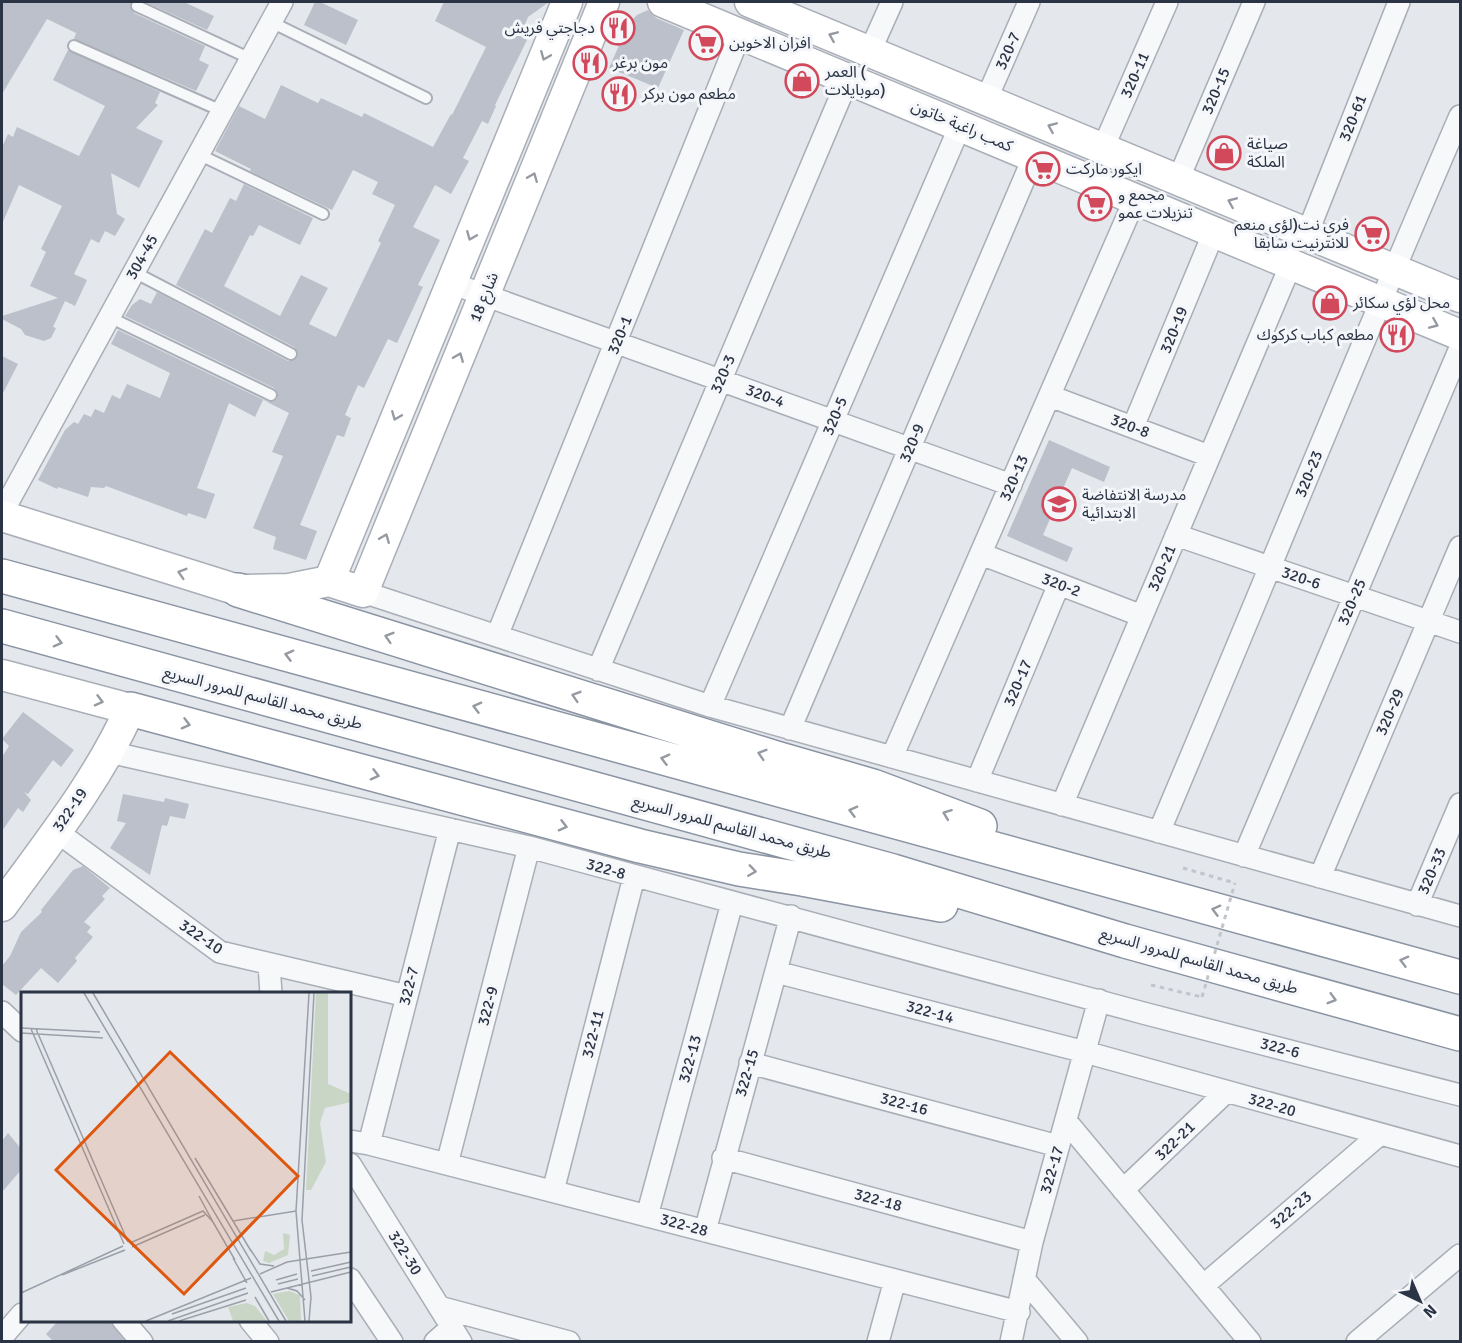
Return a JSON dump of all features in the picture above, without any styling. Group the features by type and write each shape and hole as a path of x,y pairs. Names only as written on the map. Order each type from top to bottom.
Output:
{"highway":[{"path":"2,576 1461,976"},
{"path":"238,590 873,786 1159,894"},
{"name":"طريق محمد القاسم للمرور السريع","path":"2,626 893,871 1125,941 1461,1034"},
{"path":"130,709 651,849 739,869 1125,941"}],"street":[{"name":"304-45","path":"2,514 282,2"},
{"path":"329,581 567,2"},
{"name":"شارع 18","path":"363,592 604,2"},
{"name":"كمب راغبة خاتون","path":"663,2 1461,335"},
{"path":"870,51 892,2"},
{"name":"320-7","path":"986,100 1029,2"},
{"name":"320-11","path":"1102,148 1167,2"},
{"name":"320-15","path":"1178,180 1254,2"},
{"name":"320-61","path":"1307,234 1399,2"},
{"name":"كمب راغبة خاتون","path":"758,3 1461,297"},
{"name":"320-1","path":"497,636 740,34"},
{"name":"320-3","path":"598,670 848,79"},
{"name":"320-23","path":"1159,832 1271,568 1393,270 1461,116"},
{"name":"320-5","path":"710,706 960,126"},
{"name":"320-9","path":"790,729 1034,156"},
{"name":"320-13","path":"892,757 1135,199"},
{"name":"320-19","path":"1133,427 1214,232"},
{"name":"320-21","path":"1062,805 1291,264"},
{"name":"320-4","path":"451,283 1011,485"},
{"name":"320-25","path":"1244,856 1461,348"},
{"name":"320-8","path":"1050,396 1209,456"},
{"path":"2,514 238,590 289,589 329,581 710,706 1461,916"},
{"name":"320-6","path":"1176,535 1461,632"},
{"name":"320-29","path":"1320,877 1461,547"},
{"name":"320-2","path":"981,554 1142,616"},
{"name":"320-17","path":"977,781 1059,584"},
{"path":"2,675 130,709"},
{"name":"322-19","path":"2,906 109,752 130,709"},
{"name":"322-8","path":"109,752 529,848 732,903 791,916 1099,1000"},
{"name":"320-33","path":"1417,904 1461,804"},
{"name":"322-7","path":"359,1143 407,996 450,829"},
{"name":"322-10","path":"56,831 220,952 407,996"},
{"name":"322-9","path":"447,1164 529,848"},
{"name":"322-11","path":"553,1191 634,877"},
{"name":"322-13","path":"647,1216 732,903"},
{"name":"322-15","path":"705,1231 723,1158 791,916"},
{"path":"268,964 271,992"},
{"name":"322-14","path":"776,972 1085,1052"},
{"name":"322-17","path":"1011,1341 1019,1312 1032,1242 1099,1000"},
{"name":"322-6","path":"1099,1000 1461,1095"},
{"path":"2,1012 21,1030"},
{"name":"322-20","path":"1085,1052 1461,1156"},
{"name":"322-16","path":"750,1063 1058,1146"},
{"name":"322-21","path":"1123,1190 1226,1092"},
{"path":"1065,1121 1250,1341"},
{"name":"322-23","path":"1203,1286 1379,1135"},
{"name":"322-28","path":"359,1143 1019,1312"},
{"name":"322-18","path":"723,1158 1032,1242"},
{"name":"322-30","path":"351,1166 456,1334"},
{"path":"1357,1341 1461,1255"},
{"path":"1024,1279 1077,1341"},
{"path":"351,1280 392,1341"},
{"path":"878,1341 895,1280"},
{"path":"439,1307 569,1341"},
{"path":"2,1337 21,1315"},
{"path":"125,1322 142,1341"},
{"path":"252,1322 268,1341"},
{"path":"435,1341 456,1334"}],"lane":[{"path":"136,6 250,59"},
{"path":"271,21 426,98"},
{"path":"74,46 222,111"},
{"path":"198,154 322,214"},
{"path":"134,272 291,354"},
{"path":"109,317 271,395"}],"path":[{"path":"1151,985 1202,997 1235,883 1183,868"}],"building":[{"path":"2,2 131,2 130,7 134,13 205,46 199,60 209,65 196,91 74,39 76,33 47,19 2,94"},
{"path":"145,2 184,2 214,16 207,30"},
{"path":"315,2 320,2 358,20 346,45 304,25"},
{"path":"444,2 549,2 528,17 520,36 527,40 488,124 482,121 463,158 469,161 451,194 435,185 413,227 440,240 418,285 423,287 397,343 388,339 364,388 358,385 345,415 351,418 344,437 337,435 300,525 317,531 306,560 273,549 276,537 253,528 283,456 272,452 289,413 263,400 255,417 229,403 197,488 215,494 206,519 188,513 187,516 106,486 104,488 91,487 88,497 58,487 57,489 38,480 65,430 74,422 78,424 84,414 91,417 95,409 104,413 112,395 120,399 127,384 160,398 170,373 111,344 118,330 268,402 277,399 278,394 274,388 125,316 132,305 140,299 151,304 157,292 288,361 297,358 298,353 294,347 176,285 205,229 212,233 230,198 236,201 244,184 313,218 300,245 259,225 253,236 250,235 224,286 280,316 301,275 328,288 309,324 336,337 381,243 378,241 395,205 372,194 378,182 353,170 332,210 250,171 251,169 215,151 239,106 265,119 281,85 318,103 321,98 362,117 364,113 433,147 452,115 486,47 435,21"},
{"path":"648,10 656,18 684,30 658,88 609,68 629,23 637,15"},
{"path":"68,50 160,92 155,103 158,105 136,128 163,141 139,188 111,173 117,214 125,219 115,236 105,231 99,243 91,239 74,274 87,280 75,306 65,301 53,327 56,328 51,338 44,341 25,335 21,329 2,319 2,316 58,298 30,286 46,252 41,249 62,206 19,185 2,224 2,147 8,134 13,137 17,127 79,156 105,106 53,80"},
{"path":"2,356 18,364 2,395"},
{"path":"1049,440 1110,467 1104,482 1072,468 1043,535 1073,548 1067,562 1007,536"},
{"path":"23,712 74,750 61,767 53,760 28,794 24,792 31,800 23,812 18,808 2,831 2,757 9,746 2,739"},
{"path":"123,794 164,802 165,798 189,804 185,819 170,816 167,826 162,825 150,875 110,848 126,823 117,821"},
{"path":"83,866 110,888 102,896 105,899 84,922 91,927 87,932 93,937 58,983 41,968 16,995 2,984 2,966 10,956 21,932 42,912 41,910 73,870"},
{"path":"8,1133 21,1149 21,1170 2,1192 2,1141"},
{"path":"57,1322 111,1322 125,1341 53,1341 46,1334"}],"place":[{"name":"دجاجتي فريش","path":"618,28"},
{"name":"افران الاخوين","path":"706,43"},
{"name":"مون برغر","path":"590,63"},
{"name":"العمر ( موبايلات)","path":"802,81"},
{"name":"مطعم مون بركر","path":"619,94"},
{"name":"صياغة الملكة","path":"1224,153"},
{"name":"ايكور ماركت","path":"1043,169"},
{"name":"مجمع و تنزيلات عمو","path":"1095,204"},
{"name":"فري نت(لؤي منعم للانترنيت سابقا","path":"1372,234"},
{"name":"محل لؤي سكائر","path":"1330,303"},
{"name":"مطعم كباب كركوك","path":"1397,335"},
{"name":"مدرسة الانتفاضة الابتدائية","path":"1059,504"}]}
